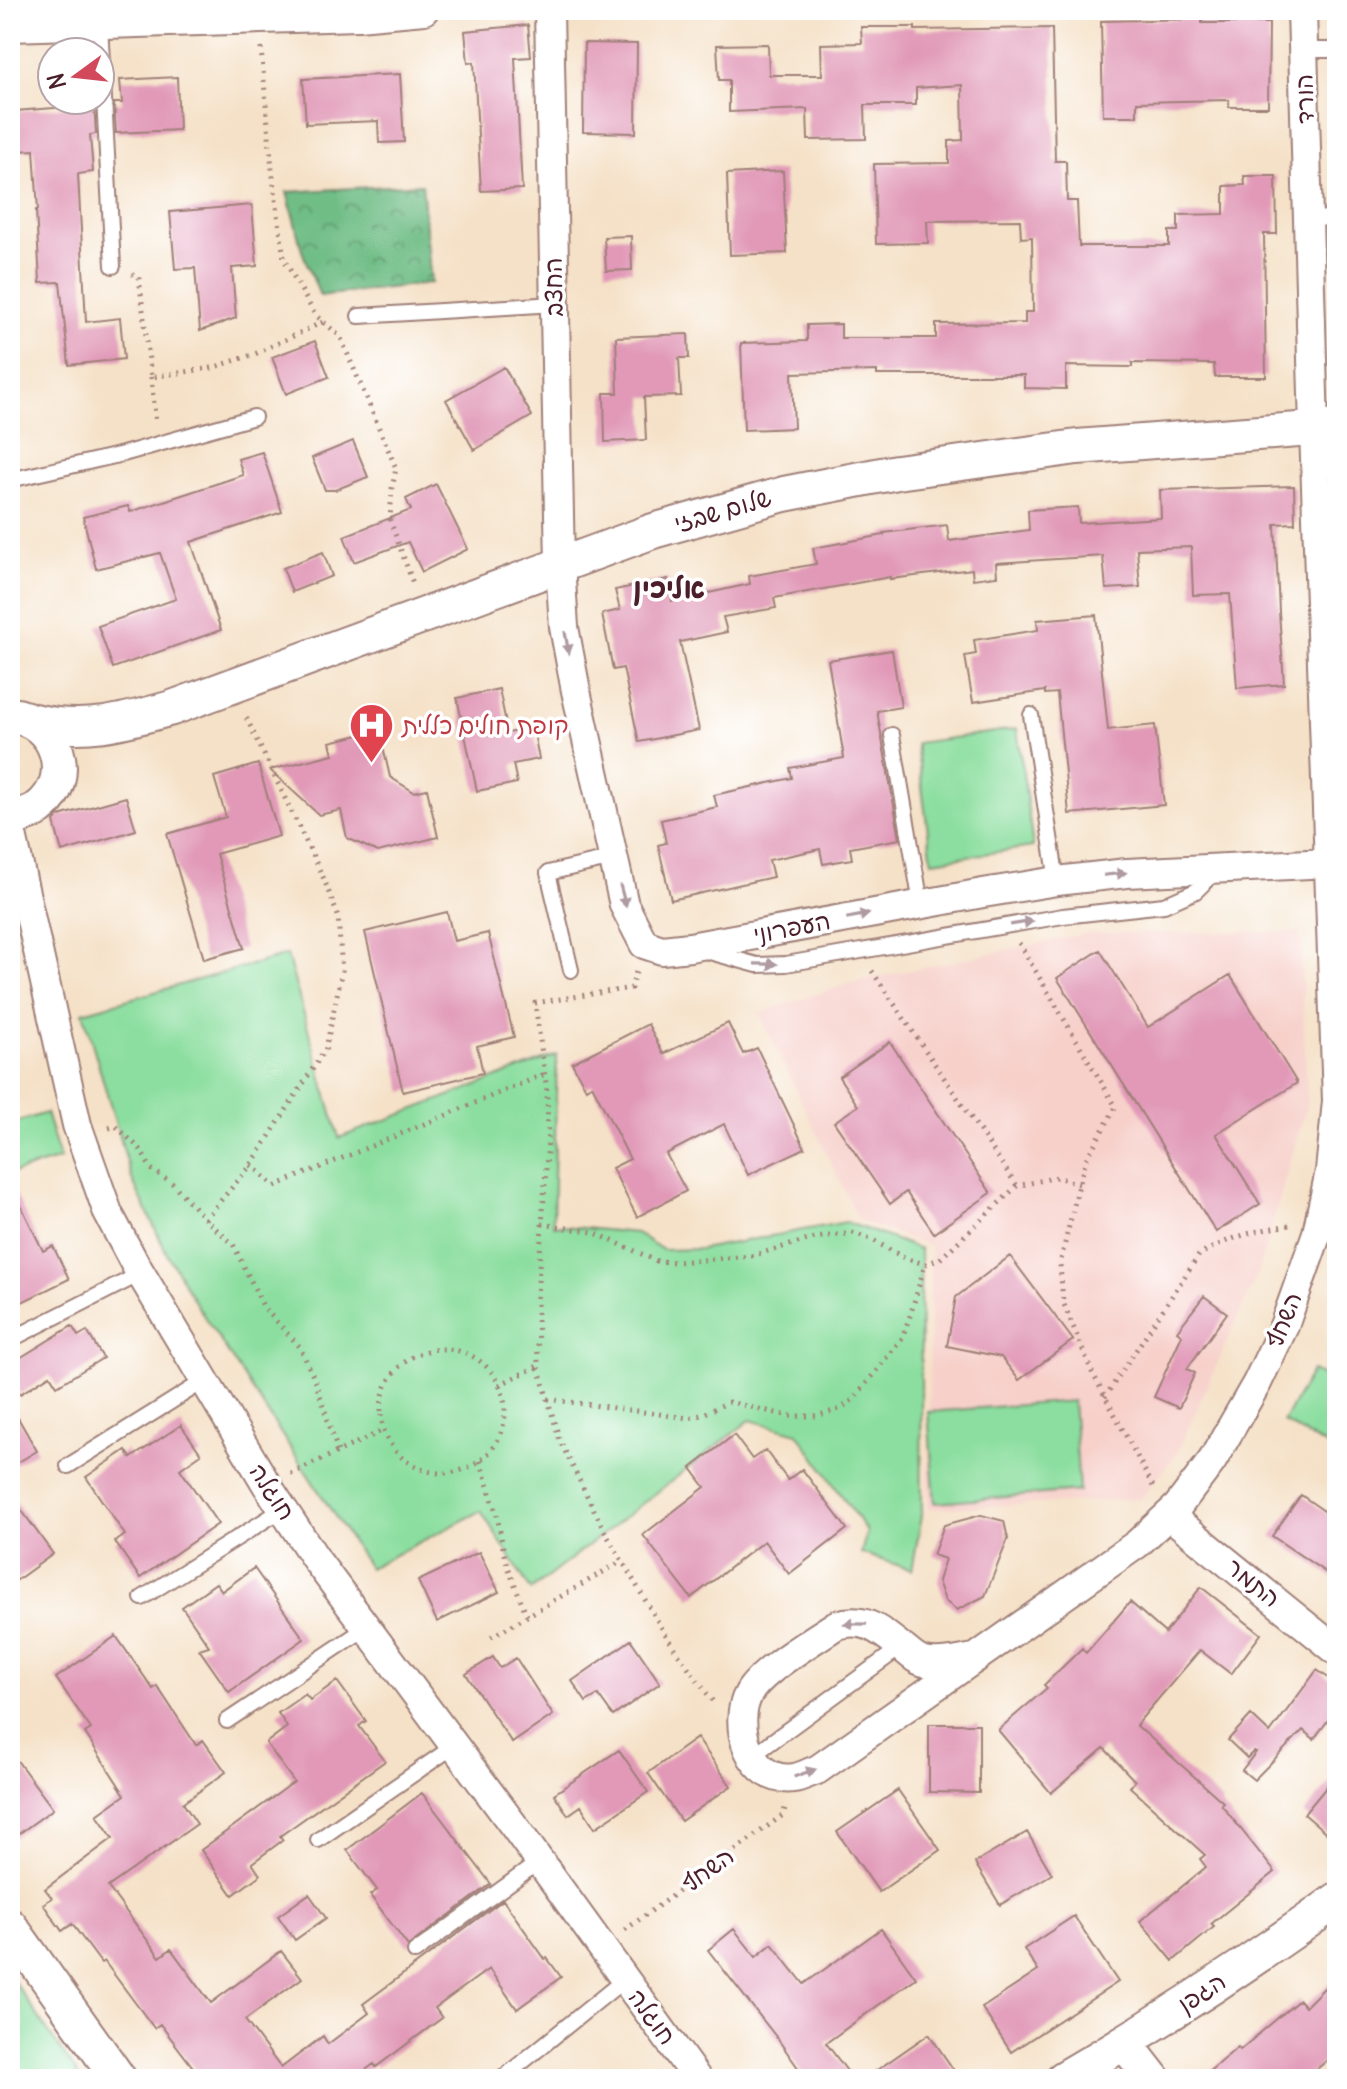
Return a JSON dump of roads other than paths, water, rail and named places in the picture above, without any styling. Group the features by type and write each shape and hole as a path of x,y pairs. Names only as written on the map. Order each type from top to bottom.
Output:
{"street":[{"path":"10,27 100,24 206,15 259,20 424,10"},
{"name":"החצב","path":"549,10 560,565"},
{"name":"הורד","path":"1302,10 1308,219 1325,428"},
{"name":"שלום שבזי","path":"22,718 77,728 138,718 231,687 653,531 784,494 870,477 1077,447 1325,428"},
{"name":"השחף","path":"976,1658 944,1663 925,1662 868,1623 850,1621 836,1625 761,1677 750,1691 742,1708 741,1727 750,1753 774,1776 794,1778 817,1770 976,1658 1137,1544 1178,1506 1212,1461 1257,1383 1284,1326 1320,1221 1330,1171 1337,1101 1329,863 1325,428"},
{"path":"560,565 564,627 613,858"},
{"path":"22,718 46,732 55,744 59,761 58,778"},
{"name":"שלום שבזי","path":"10,818 40,807 51,794 58,778 76,758 96,742 138,718"},
{"name":"חוגלה","path":"10,826 14,864 81,1137 108,1213 140,1274 267,1485 317,1561 697,2079"},
{"name":"העפרוני","path":"613,858 624,905 644,944 662,950 1057,881 1127,873 1329,863"},
{"name":"התמר","path":"1169,1515 1337,1651"},
{"name":"הגפן","path":"1063,2079 1125,2043 1337,1900"},
{"path":"10,1926 119,2079"},
{"path":"1125,2043 1153,2079"}],"lane":[{"path":"100,24 113,266"},
{"path":"1303,50 1337,50"},
{"path":"1308,219 1337,218"},
{"path":"359,316 555,304"},
{"path":"10,480 254,417"},
{"path":"1031,715 1057,881"},
{"path":"892,735 921,904"},
{"path":"571,970 548,873 613,858"},
{"path":"690,947 757,965 786,964 1008,925 1164,905 1196,891 1220,867"},
{"path":"10,1340 140,1274"},
{"path":"68,1466 204,1381"},
{"path":"142,1598 283,1509"},
{"path":"227,1721 366,1628"},
{"path":"750,1753 901,1647"},
{"path":"318,1840 454,1746"},
{"path":"415,1952 540,1861"},
{"path":"504,2077 625,1979"}],"place":[{"name":"קופת חולים כללית","path":"371,765"}],"district":[{"name":"אליכין","path":"669,588"}]}
